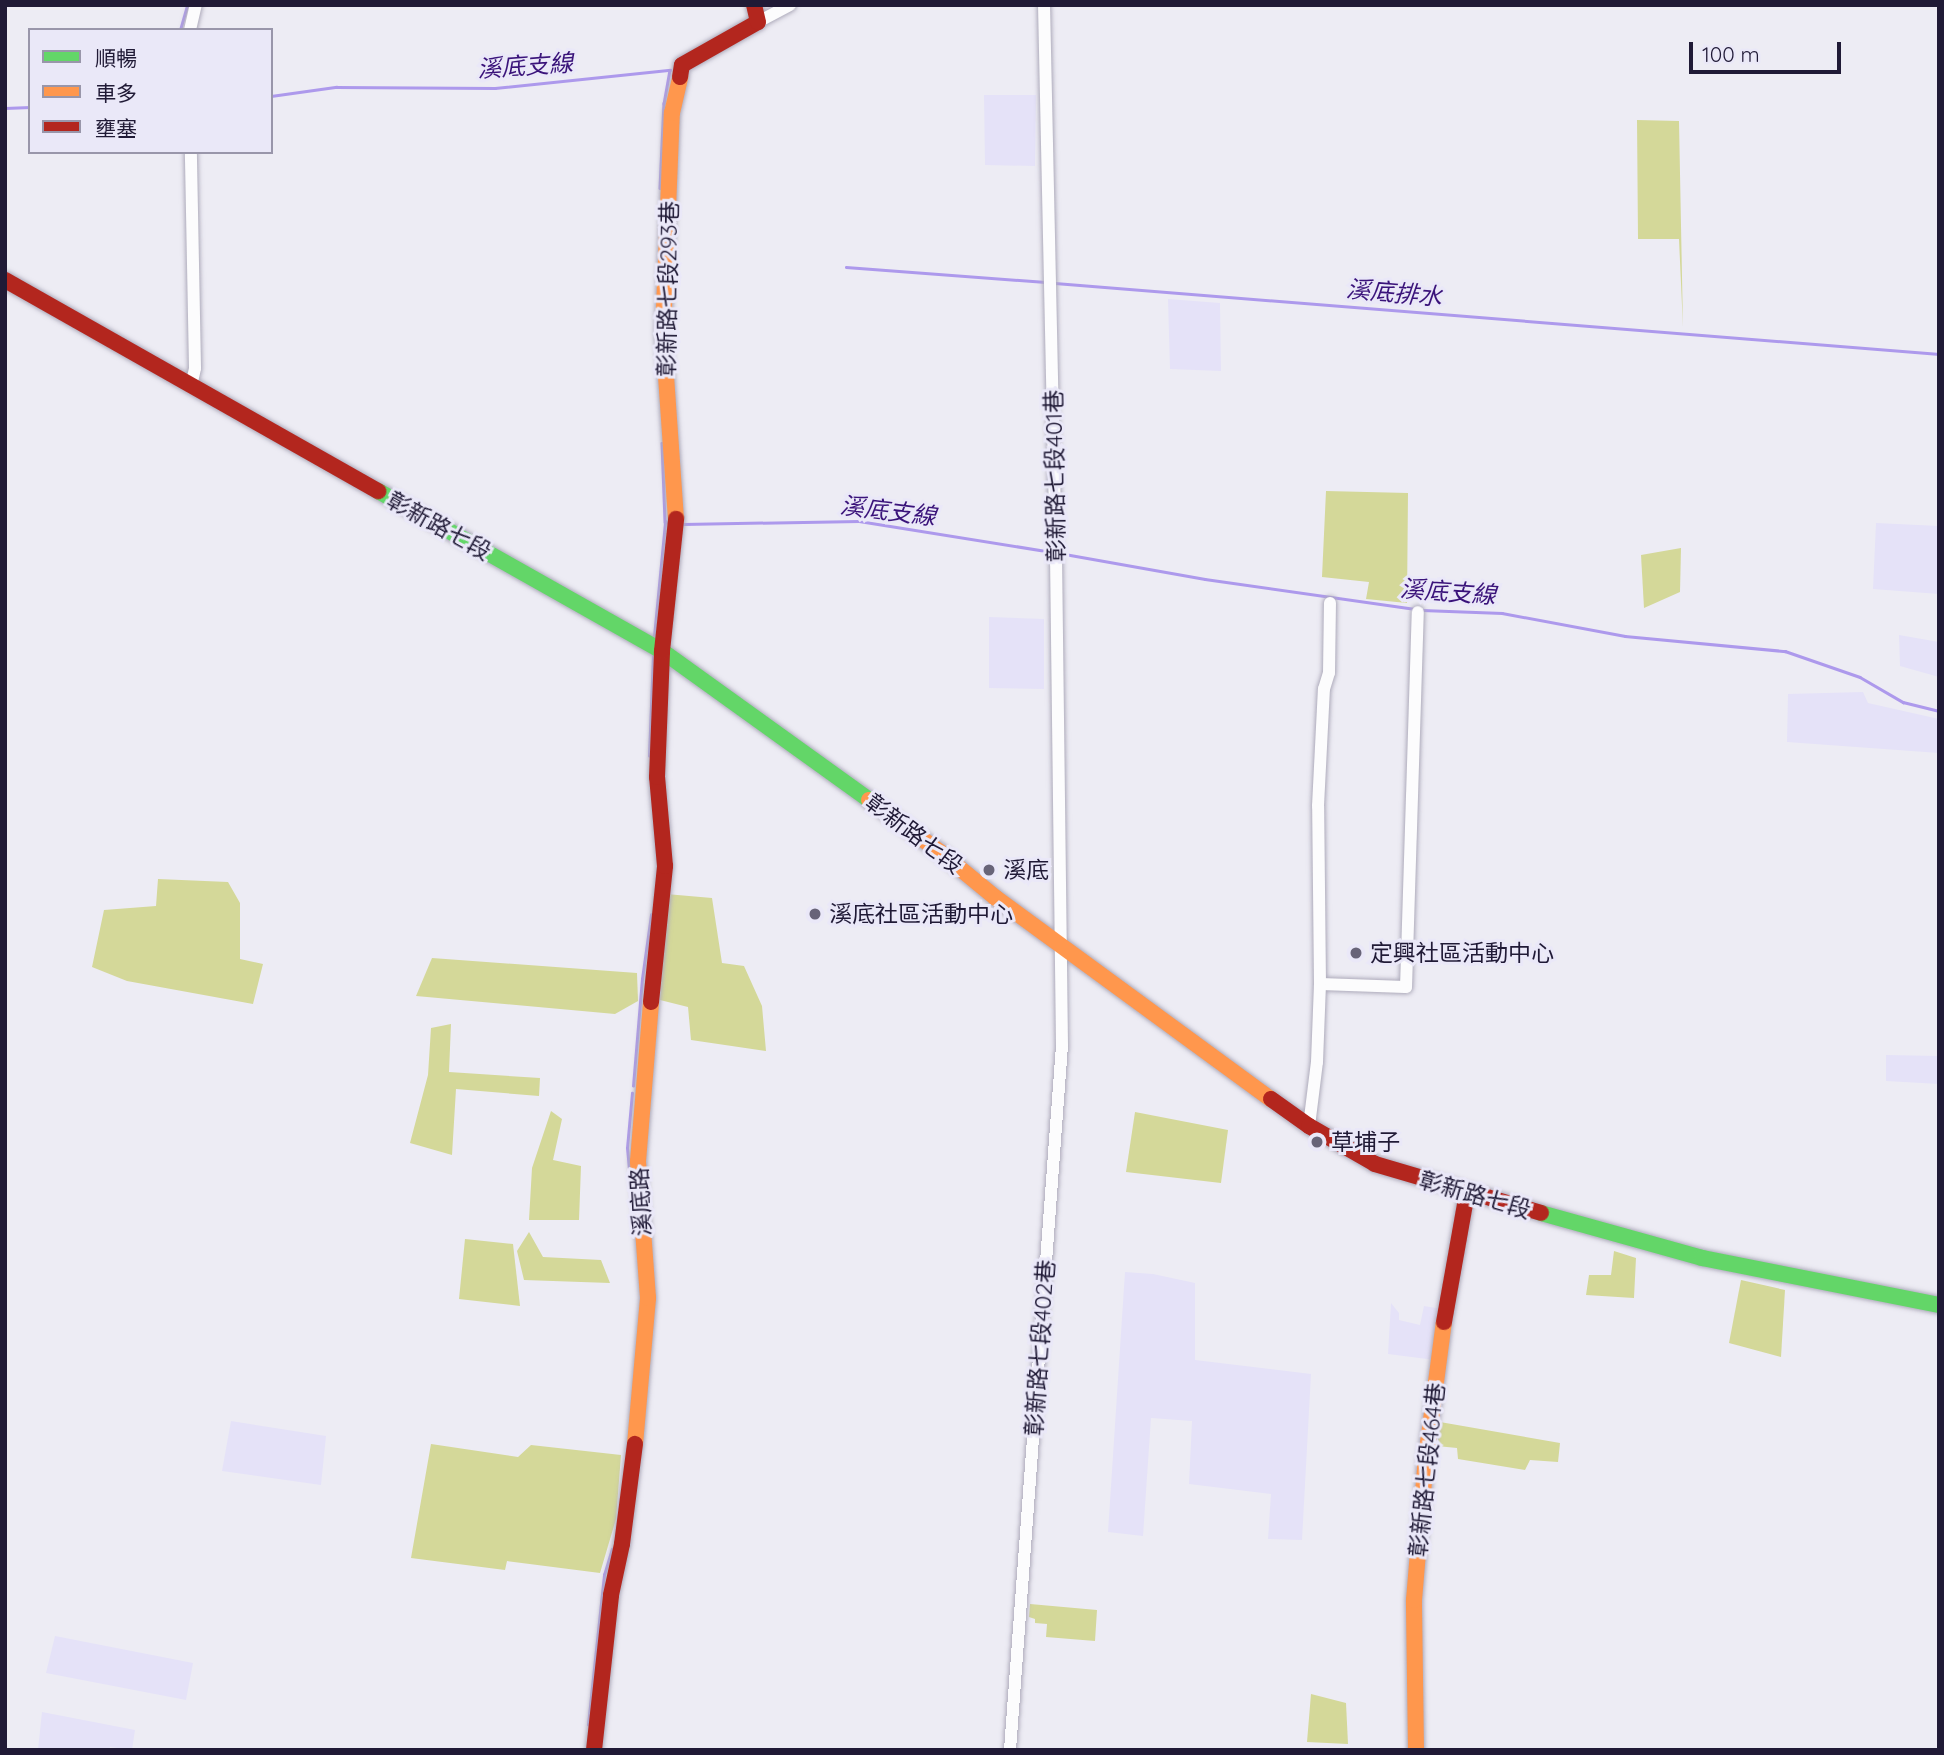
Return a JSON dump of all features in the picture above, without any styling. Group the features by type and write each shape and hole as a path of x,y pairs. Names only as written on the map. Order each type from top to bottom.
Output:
{"street":[{"path":"190,28 196,5"},
{"path":"755,14 790,5"},
{"name":"彰新路七段401巷","path":"1044,5 1062,946"},
{"name":"彰新路七段293巷","path":"662,651 676,514 663,333 672,113 681,65 755,14"},
{"path":"191,154 195,368 191,386"},
{"name":"彰新路七段","path":"5,280 662,651 940,852 1062,946 1309,1126 1375,1164 1467,1193 1702,1258 1939,1305"},
{"path":"1309,1126 1316,1081 1320,984 1318,806 1324,689 1329,673 1330,603"},
{"path":"1320,984 1406,986 1418,612"},
{"name":"溪底路","path":"594,1750 611,1595 622,1544 633,1461 648,1298 638,1161 642,1092 665,866 657,777 662,651"},
{"name":"彰新路七段402巷","path":"1010,1750 1058,1107 1062,946"},
{"name":"彰新路七段464巷","path":"1416,1750 1414,1600 1425,1471 1448,1293 1467,1193"}],"shaded area":[{"path":"984,95 1036,95 1035,166 985,165"},
{"path":"1168,299 1220,303 1221,371 1170,369"},
{"path":"1876,523 1939,526 1939,594 1873,589"},
{"path":"989,617 1044,619 1044,689 989,688"},
{"path":"1899,635 1939,642 1939,677 1900,666"},
{"path":"1863,692 1868,703 1939,719 1939,753 1787,742 1788,694"},
{"path":"1886,1055 1939,1056 1939,1084 1886,1081"},
{"path":"1125,1272 1153,1274 1195,1283 1195,1360 1311,1374 1302,1540 1268,1539 1271,1494 1189,1484 1192,1421 1151,1418 1143,1536 1108,1532"},
{"path":"1391,1303 1399,1313 1399,1320 1420,1325 1424,1306 1442,1309 1435,1360 1388,1354"},
{"path":"231,1421 326,1436 321,1485 222,1471"},
{"path":"55,1636 193,1663 186,1700 46,1673"},
{"path":"42,1712 135,1730 132,1750 110,1747 109,1750 38,1750"}],"green space":[{"path":"1637,120 1679,121 1683,328 1679,239 1638,239"},
{"path":"1326,491 1408,493 1407,603 1366,599 1369,582 1322,577"},
{"path":"1681,548 1680,592 1644,608 1641,555"},
{"path":"158,879 228,882 240,903 240,959 263,964 253,1004 127,981 92,967 104,910 156,906"},
{"path":"666,894 712,898 722,963 744,966 762,1006 766,1051 691,1040 688,1007 660,1000"},
{"path":"432,958 637,973 638,1001 615,1014 416,996"},
{"path":"451,1024 449,1072 540,1078 539,1096 456,1089 452,1155 410,1143 428,1075 431,1028"},
{"path":"551,1111 562,1119 553,1160 581,1166 579,1220 529,1220 532,1168"},
{"path":"1135,1112 1228,1130 1221,1183 1126,1172"},
{"path":"529,1232 543,1257 601,1260 610,1283 524,1280 517,1251"},
{"path":"465,1239 513,1244 520,1306 459,1299"},
{"path":"1614,1251 1636,1258 1634,1298 1586,1295 1589,1275 1611,1275"},
{"path":"1741,1280 1785,1290 1781,1357 1729,1343"},
{"path":"1440,1422 1560,1443 1558,1462 1530,1460 1525,1470 1458,1459 1457,1448 1437,1446"},
{"path":"431,1444 518,1457 531,1445 621,1455 616,1519 600,1573 507,1561 505,1570 411,1558"},
{"path":"1030,1604 1097,1610 1095,1641 1046,1637 1047,1624 1035,1623 1035,1619 1029,1617"},
{"path":"1311,1694 1346,1703 1348,1744 1307,1742"}],"waterway":[{"name":"溪底支線","path":"181,28 187,5"},
{"name":"溪底支線","path":"273,96 336,87 495,88 670,70 664,103 660,188"},
{"path":"5,108 28,107"},
{"name":"溪底排水","path":"846,267 1045,282"},
{"name":"溪底排水","path":"1055,283 1939,354"},
{"name":"溪底支線","path":"662,443 665,522 670,523"},
{"name":"溪底支線","path":"683,524 859,521 1052,552"},
{"path":"654,637 665,522"},
{"name":"溪底支線","path":"1059,553 1205,579 1415,609"},
{"name":"溪底支線","path":"1422,610 1502,613 1625,636 1785,651 1860,677 1903,702 1939,711"},
{"path":"649,756 653,655"},
{"path":"633,1086 642,979 651,915"},
{"path":"632,1093 627,1148 632,1201"},
{"path":"588,1725 604,1575 612,1549"}],"traffic: fast":[{"path":"378,491 662,651 869,800"},
{"path":"1541,1213 1702,1258 1939,1305"}],"traffic: slow":[{"path":"676,519 663,333 672,113 680,77"},
{"path":"869,800 940,852 996,898 1271,1099"},
{"path":"635,1444 648,1298 638,1161 651,1002"},
{"path":"1416,1750 1414,1600 1426,1458 1444,1322"}],"traffic: jam":[{"path":"680,77 682,65 758,22 754,5"},
{"path":"5,280 378,491"},
{"path":"651,1002 665,866 657,777 662,651 676,519"},
{"path":"1271,1099 1309,1126 1375,1164 1541,1213"},
{"path":"1444,1322 1467,1193"},
{"path":"594,1750 611,1595 622,1544 635,1444"}],"place":[{"name":"溪底","path":"989,870"},
{"name":"溪底社區活動中心","path":"815,914"},
{"name":"定興社區活動中心","path":"1356,953"},
{"name":"草埔子","path":"1317,1142"}]}
